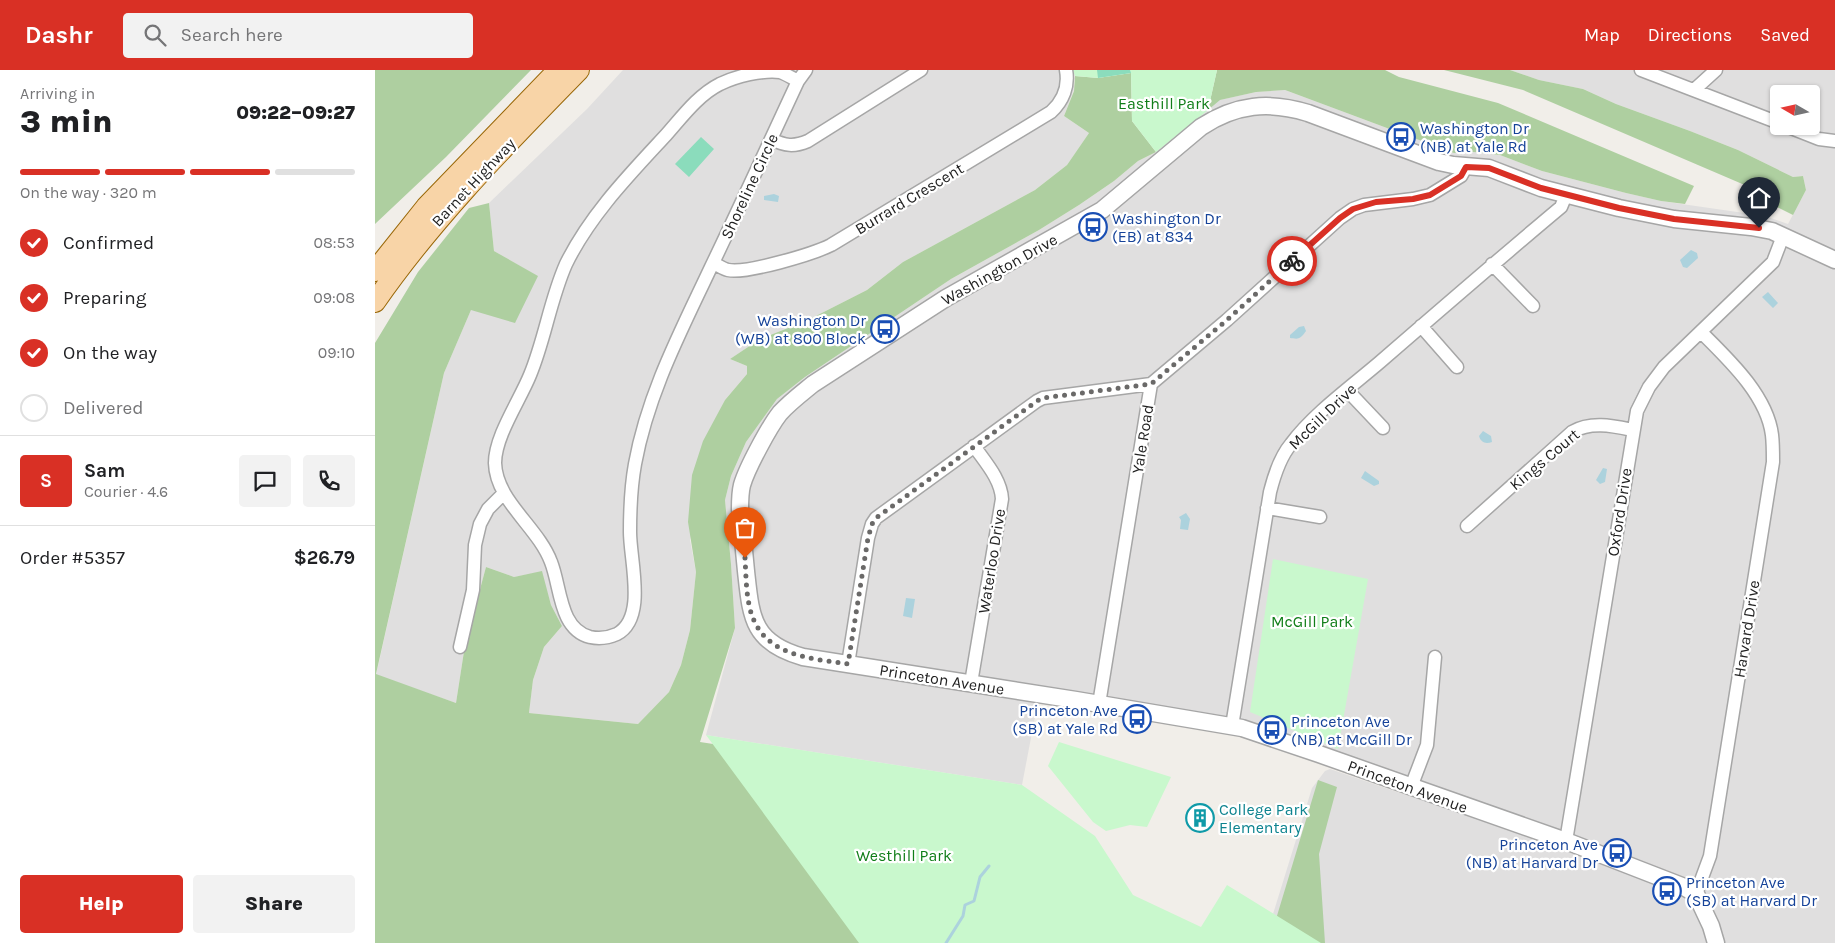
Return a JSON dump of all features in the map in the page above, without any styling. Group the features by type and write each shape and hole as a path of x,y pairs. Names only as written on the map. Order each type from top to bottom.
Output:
{"main road":[{"name":"Barnet Highway","path":"375,271 426,207 558,70"},
{"name":"Barnet Highway","path":"375,302 397,270 439,218 579,70"}],"street":[{"path":"798,81 806,70"},
{"path":"771,139 782,145 791,146 808,141 921,70"},
{"name":"Burrard Crescent","path":"713,263 728,270 747,269 817,252 831,245 1051,112 1060,102 1065,92 1066,70"},
{"path":"1641,70 1770,119"},
{"path":"1695,90 1716,70"},
{"name":"Shoreline Circle","path":"778,72 798,81 771,139 662,372 644,423 635,466 630,510 635,606 630,622 623,630 612,636 595,638 587,636 574,627 565,613 554,570 545,547 504,493 496,472 495,458 498,444 530,375 562,275 599,210 621,183 697,100 712,88 733,78 755,73 778,72"},
{"name":"Washington Drive","path":"763,635 756,624 750,608 740,509 742,487 775,419 797,396 821,379 946,298 1102,210 1189,136 1210,121 1229,112 1264,106 1292,108 1445,164 1489,168 1541,188 1619,208 1665,217 1772,230 1835,260"},
{"path":"1809,135 1819,139 1835,141"},
{"name":"Yale Road","path":"1099,704 1151,384 1227,320 1340,218 1353,209 1364,205 1430,195 1461,176 1466,167"},
{"name":"McGill Drive","path":"1232,726 1267,508 1273,480 1289,445 1347,390 1492,264 1561,207 1566,195"},
{"name":"Oxford Drive","path":"1566,842 1633,430 1640,403 1657,376 1773,262 1783,236"},
{"path":"1492,264 1533,306"},
{"path":"1421,326 1457,367"},
{"name":"Harvard Drive","path":"1696,894 1710,856 1773,462 1772,434 1762,405 1755,392 1701,332"},
{"path":"848,664 868,538 872,524 880,514 1043,398 1151,384"},
{"path":"1347,390 1383,428"},
{"name":"Kings Court","path":"1467,526 1565,437 1579,428 1599,425 1633,430"},
{"name":"Waterloo Drive","path":"971,683 1002,499 996,479 974,446"},
{"path":"460,647 473,590 475,545 480,524 488,509 504,493"},
{"path":"1267,508 1320,517"},
{"name":"Princeton Avenue","path":"763,635 776,646 793,654 1232,726 1319,754 1566,842 1682,886 1696,894"},
{"path":"1411,787 1427,745 1435,656"},
{"path":"1696,894 1711,926 1716,943"}],"shaded area":[{"path":"623,70 1073,70 1074,90 1064,116 1089,133 1067,165 1035,190 903,262 867,290 806,321 760,339 730,359 747,366 747,374 725,400 717,417 690,540 696,572 690,630 681,665 669,692 638,724 529,713 533,680 544,647 562,626 551,605 541,572 514,577 486,567 465,645 456,703 376,675 444,373 471,310 537,276 494,251 489,203 587,109"},
{"path":"1510,70 1835,70 1835,943 1321,943 1273,914 1312,788 1325,771 1330,769 1397,792 1558,839 1247,723 1038,701 1022,785 706,735 735,628 725,500 731,476 746,442 777,399 805,377 951,279 1039,230 1079,205 1114,181 1138,161 1156,152 1219,100 1256,92 1285,90 1454,153 1474,152 1500,155 1542,171 1626,193 1661,201 1765,216 1788,224 1806,190 1803,176 1793,177 1738,150 1616,104 1583,89 1539,80"}],"green space":[{"path":"375,70 531,70 446,157 375,224"},
{"name":"Easthill Park","path":"1073,70 1217,70 1208,110 1156,152 1132,121 1131,73 1098,78 1075,76"},
{"path":"1097,70 1130,70 1131,73 1098,78"},
{"path":"1217,70 1385,70 1399,77 1498,103 1694,186 1685,204 1661,201 1542,171 1500,155 1474,152 1454,153 1285,90 1256,92 1220,100 1208,110"},
{"path":"1444,70 1510,70 1539,80 1583,89 1616,104 1738,150 1793,177 1803,176 1806,190 1793,215 1771,204 1754,189 1523,90"},
{"path":"1131,73 1132,121 1156,152 1138,161 1114,181 1039,230 951,279 805,377 777,399 746,442 731,476 725,500 735,628 700,742 1017,790 1127,898 1202,932 1256,943 375,943 375,343 418,272 469,208 489,203 494,251 538,276 515,323 471,310 444,373 376,674 456,703 465,645 486,567 514,577 542,571 551,605 562,626 544,647 533,680 529,713 638,724 669,692 681,665 690,630 696,572 688,522 692,475 703,441 725,400 747,374 747,366 730,359 760,339 806,321 867,290 903,262 1035,190 1067,165 1089,133 1064,116 1074,91 1075,76 1098,78"},
{"path":"701,137 714,149 689,177 675,164"},
{"name":"McGill Park","path":"1273,559 1368,579 1338,749 1250,712"},
{"name":"Westhill Park","path":"706,735 1022,785 1095,836 1133,895 1201,927 1227,885 1321,943 859,943"},
{"path":"1059,742 1171,777 1147,827 1130,825 1106,831 1093,822 1048,766"},
{"path":"1318,780 1337,787 1319,854 1325,943 1274,943 1273,929"}],"water":[{"path":"774,194 779,196 778,202 764,200 764,196"},
{"path":"1691,250 1697,253 1698,258 1687,268 1683,267 1680,260"},
{"path":"1768,292 1778,303 1773,308 1762,297"},
{"path":"1304,326 1306,331 1302,336 1297,339 1290,338 1290,335 1299,327"},
{"path":"1483,431 1491,436 1492,442 1482,442 1479,436"},
{"path":"1603,468 1607,469 1605,482 1600,484 1596,480"},
{"path":"1365,471 1379,481 1379,484 1374,486 1361,478"},
{"path":"1186,513 1190,519 1188,530 1180,529 1181,520 1179,517"},
{"path":"906,598 915,599 912,618 903,616"}],"waterway":[{"path":"946,943 963,916 965,905 974,901 980,877 989,866"}],"way so far":[{"path":"745,558 752,616 768,640 793,654 848,664 868,538 872,524 880,514 1043,398 1151,384 1227,320 1292,261"}],"place":[{"name":"Washington Dr (NB) at Yale Rd","path":"1401,137"},
{"name":"Washington Dr (EB) at 834","path":"1093,227"},
{"name":"Washington Dr (WB) at 800 Block","path":"885,329"},
{"name":"Princeton Ave (SB) at Yale Rd","path":"1137,719"},
{"name":"Princeton Ave (NB) at McGill Dr","path":"1272,730"},
{"name":"College Park Elementary","path":"1200,818"},
{"name":"Princeton Ave (NB) at Harvard Dr","path":"1617,853"},
{"name":"Princeton Ave (SB) at Harvard Dr","path":"1667,891"}],"route":[{"path":"1292,261 1340,218 1353,209 1376,202 1413,199 1430,195 1461,176 1466,167 1479,166 1498,171 1541,188 1619,208 1674,219 1759,228"}]}
